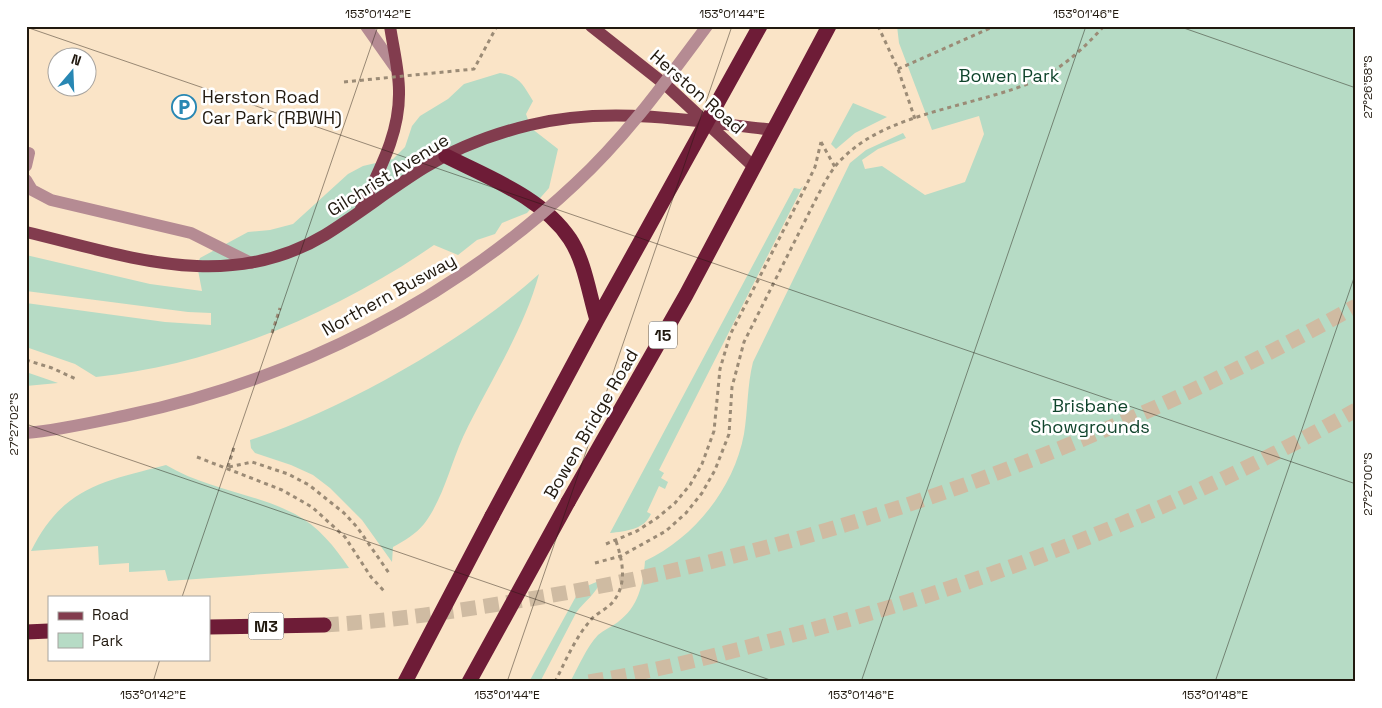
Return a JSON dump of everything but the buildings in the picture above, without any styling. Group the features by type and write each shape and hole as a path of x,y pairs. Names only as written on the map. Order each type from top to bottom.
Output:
{"highway":[{"path":"405,682 597,320 708,123 760,26"},
{"name":"Bowen Bridge Road","path":"469,682 568,502 686,295 829,26"},
{"path":"446,156 524,196 553,219 570,240 576,252 597,320"},
{"name":"M3","path":"210,627 324,625"},
{"path":"26,632 48,631"}],"main road":[{"path":"360,211 392,141 399,111 400,90 390,26"},
{"name":"Herston Road","path":"592,26 667,86 754,167"},
{"name":"Gilchrist Avenue","path":"26,232 178,266 216,267 251,263 309,244 446,156 509,131 558,120 620,115 774,130"}],"lane":[{"path":"366,26 395,67"},
{"name":"Northern Busway","path":"26,433 73,426 177,404 240,386 359,336 417,304 471,269 524,229 576,183 625,133 707,26"},
{"path":"26,166 29,153"},
{"path":"26,180 32,190 51,200 191,233 251,263"}],"path":[{"path":"344,82 474,69 497,26"},
{"path":"878,26 898,69 915,119"},
{"path":"898,69 995,26"},
{"path":"596,563 621,556 666,531 686,513 702,493 715,470 728,434 732,387 744,342 817,197 835,167 861,142 880,131 1040,78 1071,59 1104,26"},
{"path":"606,544 616,541 650,523 675,503 690,484 702,464 714,430 720,369 730,335 806,188 815,167 821,142 835,167"},
{"path":"272,333 280,308"},
{"path":"26,360 52,368 78,380"},
{"path":"228,468 235,444"},
{"path":"197,457 289,493 312,507 345,537 371,577 384,591"},
{"path":"228,468 252,462 288,474 309,485 358,526 389,573"},
{"path":"555,682 588,623 612,602 618,592 623,580 621,556 616,541"}],"green space":[{"name":"Brisbane Showgrounds","path":"897,26 1356,26 1356,682 570,682 586,651 598,635 625,616 635,603 643,579 645,561 680,539 709,509 721,492 739,454 744,434 753,362 850,163 866,150 903,133 906,138 878,149 862,160 865,169 882,166 925,195 965,182 984,134 979,116 932,130 899,43"},
{"path":"500,73 512,76 520,82 533,101 526,114 531,128 558,149 549,188 527,213 502,223 495,234 477,240 458,255 434,245 397,269 316,313 230,348 185,361 141,371 96,377 75,364 26,347 26,303 165,322 211,325 211,313 188,312 26,291 26,255 150,284 202,291 197,265 200,258 248,232 270,230 293,224 348,174 363,166 393,159 405,147 412,126 420,116 448,99 464,84"},
{"path":"853,103 887,117 855,133 836,149 831,144"},
{"path":"803,186 659,470 664,473 661,478 668,482 665,489 659,486 647,512 651,514 639,527 610,533 794,188 800,189"},
{"path":"539,274 515,337 463,437 446,482 431,514 421,528 393,547 392,562 362,520 330,488 313,475 291,465 255,453 251,448 250,440 325,410 402,370 476,323"},
{"path":"26,372 58,383 26,386"},
{"path":"166,465 197,480 263,501 295,514 325,538 349,568 168,581 165,570 129,572 129,563 99,565 98,546 31,551 43,530 57,513 86,490 122,477"},
{"path":"601,580 593,594 576,613 540,682 529,682 580,589"}],"tunnel":[{"path":"324,625 402,618 530,599 638,578 746,553 851,523 956,488 1058,449 1159,406 1259,358 1356,306"},
{"path":"589,682 689,662 789,636 935,593 1008,568 1150,512 1289,446 1356,410"}],"place":[{"name":"Herston Road Car Park (RBWH)","path":"184,107"}],"park label":[{"name":"Bowen Park","path":"1009,76"}]}
